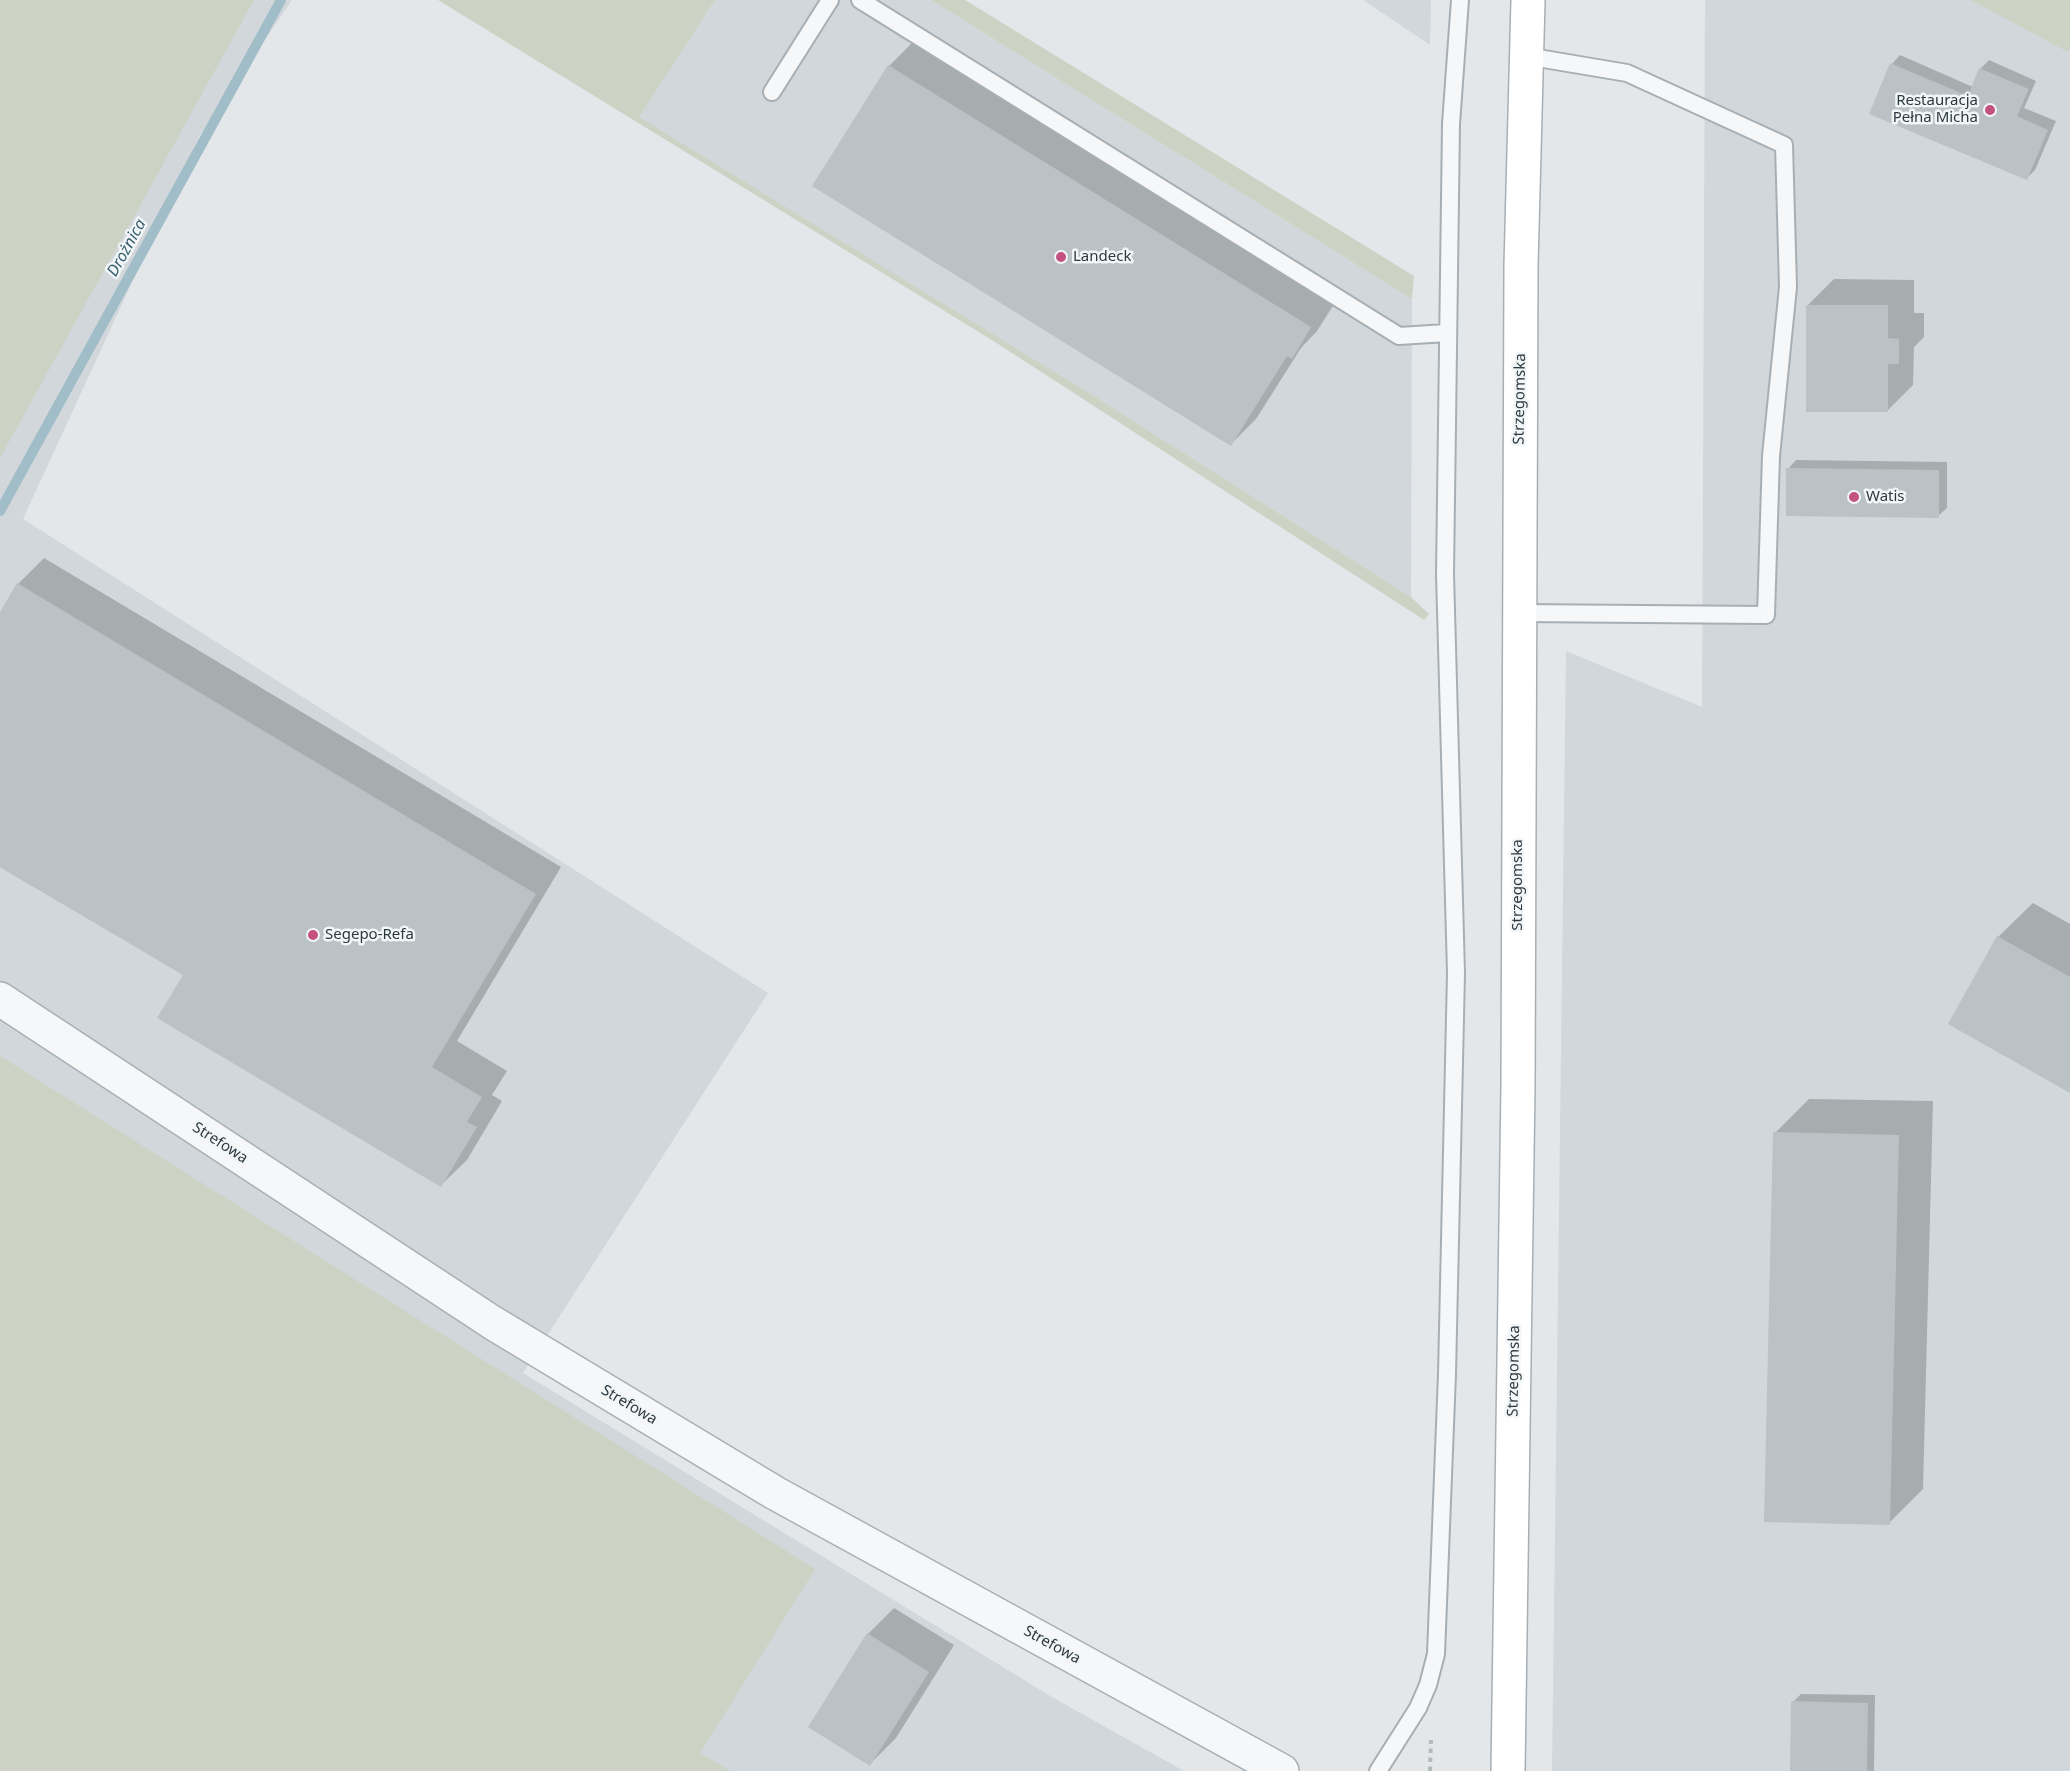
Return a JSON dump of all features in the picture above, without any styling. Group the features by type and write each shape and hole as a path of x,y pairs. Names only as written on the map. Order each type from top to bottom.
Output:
{"main road":[{"name":"Strzegomska","path":"1508,1771 1518,1086 1518,613 1528,0"}],"street":[{"name":"Strefowa","path":"0,999 494,1323 775,1493 1282,1771"}],"lane":[{"path":"772,92 830,0"},
{"path":"860,0 1399,336 1447,333"},
{"path":"1378,1771 1396,1747 1418,1708 1428,1685 1436,1654 1447,1374 1456,973 1445,574 1451,124 1460,0"},
{"path":"1518,613 1766,615 1771,456 1788,287 1785,145 1627,73 1526,56"}],"path":[{"path":"1430,1771 1432,1731"}],"shaded area":[{"path":"0,0 292,0 199,137 23,519 768,993 523,1373 1052,1697 1184,1771 0,1771"},
{"path":"715,0 931,0 1412,299 1411,597 1094,396 638,117"},
{"path":"1363,0 1431,0 1430,45"},
{"path":"1705,0 2070,0 2070,1771 1552,1771 1566,651 1702,707"}],"green space":[{"path":"0,0 254,0 0,458"},
{"path":"438,0 715,0 639,117 1094,396 1411,597 1429,614 1424,620 995,342"},
{"path":"931,0 965,0 1414,276 1412,299"},
{"path":"1971,0 2070,0 2070,49 2068,52"},
{"path":"0,1056 815,1569 700,1753 730,1771 0,1771"}],"building":[{"path":"1890,63 1968,96 1979,68 2029,89 2017,116 2048,130 2027,180 1869,114"},
{"name":"Landeck","path":"888,65 1311,327 1292,359 1287,356 1231,446 812,186"},
{"path":"1806,305 1888,305 1888,338 1899,339 1899,364 1888,364 1888,412 1806,412"},
{"path":"1786,468 1939,470 1939,518 1786,516"},
{"name":"Segepo-Refa","path":"17,583 536,894 432,1067 482,1097 467,1122 477,1127 441,1187 157,1018 183,975 0,867 0,612"},
{"path":"1997,936 2070,977 2070,1093 1948,1024"},
{"path":"1773,1132 1899,1135 1890,1525 1764,1522"},
{"path":"867,1633 929,1672 870,1766 808,1727"},
{"path":"1791,1701 1868,1703 1867,1771 1790,1771"}],"waterway":[{"name":"Drożnica","path":"0,511 281,0"}],"place":[{"name":"Restauracja Pełna Micha","path":"1990,110"},
{"name":"Landeck","path":"1061,257"},
{"name":"Watis","path":"1854,497"},
{"name":"Segepo-Refa","path":"313,935"}]}
